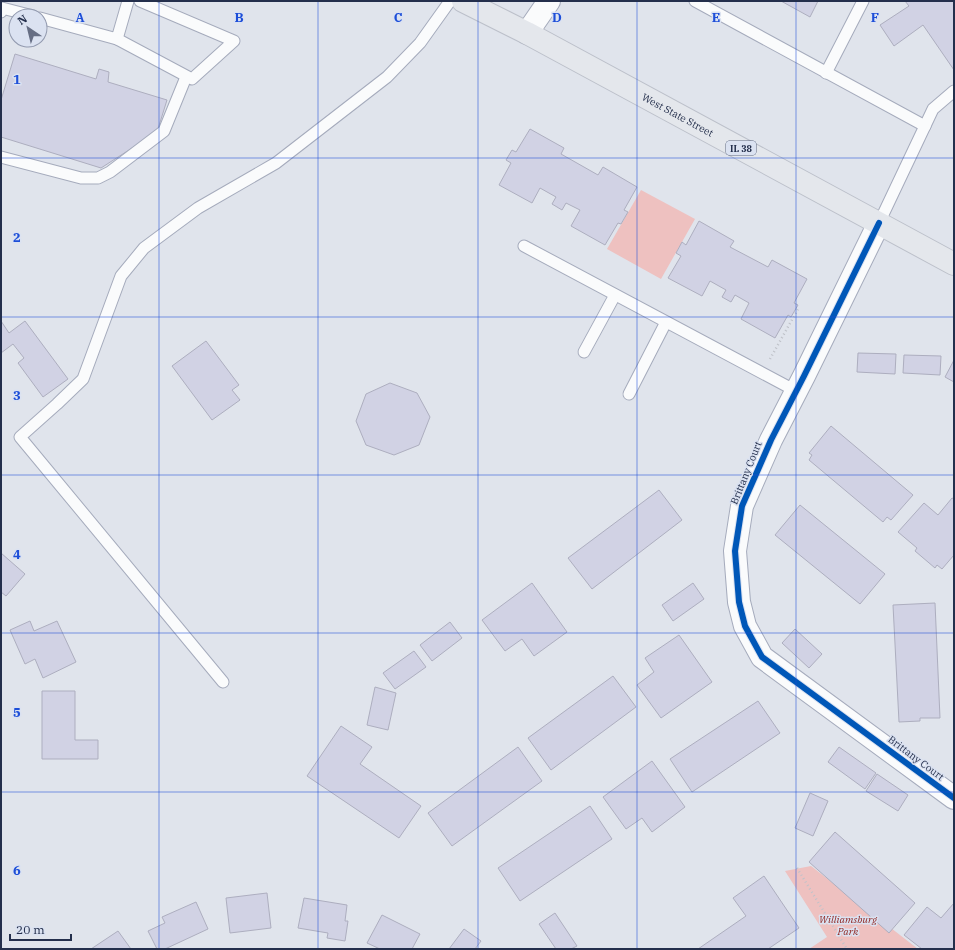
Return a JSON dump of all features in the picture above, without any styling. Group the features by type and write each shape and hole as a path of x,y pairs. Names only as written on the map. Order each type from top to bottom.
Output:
{"main road":[{"name":"West State Street","path":"463,1 527,33 954,264"}],"street":[{"path":"527,33 548,1"},
{"name":"Brittany Court","path":"879,223 771,440 742,506 735,551 739,602 745,626 762,657 954,798"}],"lane":[{"path":"117,39 128,1"},
{"path":"48,20 117,39 192,79 234,41 140,1"},
{"path":"223,682 20,437 57,404 83,378 121,276 144,248 198,208 276,163 388,77 420,43 450,1"},
{"path":"695,1 925,126"},
{"path":"826,72 863,1"},
{"path":"1,157 81,178 98,178 110,172 164,131 186,77"},
{"path":"879,223 933,109 954,91"},
{"path":"524,246 796,391"},
{"path":"584,352 615,295"},
{"path":"629,394 666,322"}],"path":[{"path":"768,362 798,309"},
{"path":"797,868 847,949"}],"green space":[{"path":"641,190 695,219 661,279 607,249"},
{"name":"Williamsburg Park","path":"811,866 918,949 809,949 827,937 785,871"}],"building":[{"path":"781,1 818,1 810,17"},
{"path":"905,1 954,1 954,70 923,25 894,46 880,25 909,6"},
{"path":"15,54 96,79 99,69 109,72 108,82 167,100 157,132 101,168 1,137 1,100"},
{"path":"530,129 564,148 561,154 598,175 603,167 637,187 624,210 628,212 621,224 618,223 605,245 571,226 580,210 566,203 562,210 552,204 556,197 540,188 532,203 499,185 511,163 506,160 512,150 516,152"},
{"path":"699,221 734,241 730,247 768,267 772,260 807,279 794,303 798,305 791,317 788,315 775,338 741,319 749,303 735,295 731,302 722,297 726,290 710,281 702,296 668,278 681,256 676,253 682,242 686,245"},
{"path":"1,321 9,333 25,321 68,379 43,397 18,363 24,358 13,344 1,353"},
{"path":"206,341 239,385 232,390 240,400 212,420 172,366"},
{"path":"858,353 896,354 895,374 857,372"},
{"path":"904,355 941,356 940,375 903,373"},
{"path":"954,360 954,382 945,377"},
{"path":"390,383 417,393 430,417 419,445 394,455 366,445 356,421 366,394"},
{"path":"831,426 913,495 891,520 887,517 883,522 809,460 812,455 809,453"},
{"path":"659,490 682,520 592,589 568,558"},
{"path":"952,498 954,499 954,555 942,569 937,565 935,568 915,551 917,548 898,532 924,503 938,515"},
{"path":"800,505 885,574 860,604 775,535"},
{"path":"1,553 25,574 6,596 1,592"},
{"path":"532,583 567,632 534,656 522,639 505,651 482,620"},
{"path":"693,583 704,599 673,621 662,605"},
{"path":"935,603 940,718 920,718 920,721 899,722 893,605"},
{"path":"30,621 34,631 57,621 76,662 43,678 35,659 25,664 10,630"},
{"path":"450,622 462,638 432,661 420,645"},
{"path":"795,629 822,654 809,668 782,643"},
{"path":"679,635 712,682 661,718 637,685 654,672 645,658"},
{"path":"414,651 426,667 395,689 383,673"},
{"path":"613,676 636,707 551,770 528,738"},
{"path":"375,687 396,693 388,730 367,725"},
{"path":"42,691 75,691 75,740 98,740 98,759 42,759"},
{"path":"758,701 780,733 692,792 670,759"},
{"path":"341,726 372,747 360,764 421,806 399,838 307,776"},
{"path":"518,747 542,781 452,846 428,813"},
{"path":"839,747 876,773 865,789 828,762"},
{"path":"652,761 685,807 652,832 642,818 626,829 603,797"},
{"path":"877,774 908,795 898,811 866,791"},
{"path":"810,793 828,801 813,836 795,828"},
{"path":"590,806 612,839 520,901 498,868"},
{"path":"835,832 915,903 889,933 809,862"},
{"path":"764,876 799,928 768,949 698,949 746,916 733,898"},
{"path":"267,893 271,928 230,933 226,898"},
{"path":"304,898 347,905 345,921 348,921 345,941 327,938 328,933 298,928"},
{"path":"196,902 208,929 165,949 157,949 148,931 165,923 162,917"},
{"path":"954,903 954,949 922,949 904,935 927,907 941,918"},
{"path":"555,913 577,946 571,949 556,949 539,924"},
{"path":"382,915 420,934 412,949 380,949 367,943"},
{"path":"464,929 481,941 475,949 449,949"},
{"path":"118,931 131,949 91,949"}],"cycle path":[{"path":"879,223 771,440 742,506 735,551 739,602 745,626 762,657 954,798"}]}
